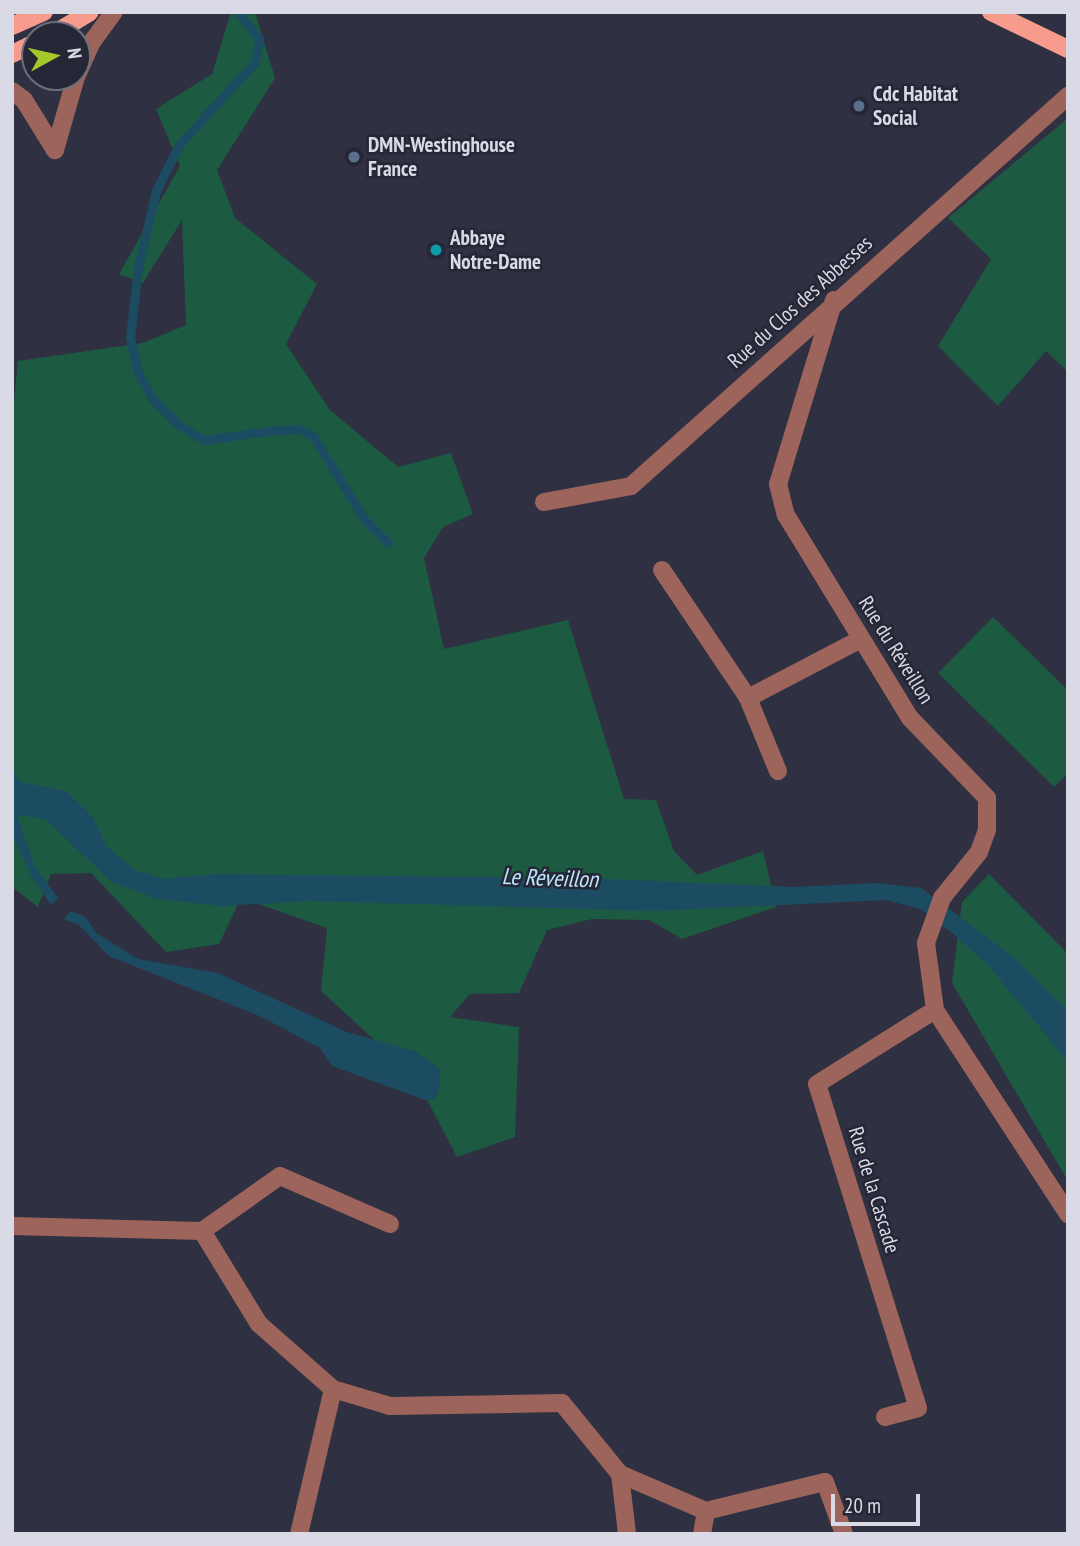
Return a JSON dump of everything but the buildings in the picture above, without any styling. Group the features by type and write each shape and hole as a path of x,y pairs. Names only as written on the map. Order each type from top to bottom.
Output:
{"main road":[{"path":"991,12 1068,49"},
{"path":"12,26 37,16"}],"street":[{"path":"91,44 114,12"},
{"path":"12,91 24,100 55,150 73,91"},
{"name":"Rue du Clos des Abbesses","path":"544,502 631,486 834,300 1068,96"},
{"name":"Rue du Réveillon","path":"834,300 778,484 786,515 910,718 987,798 987,830 979,852 942,898 926,943 935,1010 1068,1214"},
{"path":"662,570 748,698 778,771"},
{"path":"748,698 862,639"},
{"name":"Rue de la Cascade","path":"885,1417 918,1408 817,1084 935,1010"},
{"path":"12,1226 202,1231 280,1176 390,1224"},
{"path":"202,1231 259,1324 333,1389 390,1406 562,1403 620,1474 706,1511 825,1482 844,1534"},
{"path":"299,1534 333,1389"},
{"path":"620,1474 627,1534"},
{"path":"702,1534 706,1511"}],"green space":[{"path":"231,12 255,12 275,78 217,170 235,218 317,284 286,344 330,410 398,467 451,453 473,514 443,527 424,558 444,649 568,620 624,799 656,800 674,851 697,875 763,851 776,907 682,939 649,920 592,919 547,930 519,993 470,994 450,1017 519,1027 515,1137 457,1157 415,1077 321,991 327,928 241,898 219,944 166,952 91,873 51,874 38,907 12,887 12,421 18,361 143,343 186,325 182,220 143,283 119,274 180,166 156,109 212,74"},
{"path":"1068,118 1068,372 1046,351 998,406 938,346 991,259 948,218"},
{"path":"993,617 1068,690 1068,773 1054,787 938,673"},
{"path":"989,874 1068,954 1068,1181 952,983 962,902"}],"water":[{"name":"Le Réveillon","path":"12,768 20,782 66,791 93,817 106,846 135,870 164,879 215,874 585,878 794,887 877,883 921,888 1017,960 1068,1011 1068,1062 989,966 952,933 920,909 886,900 654,911 309,901 221,906 157,899 112,882 45,819 17,815 35,867 58,898 51,905 31,876 12,833"},
{"path":"70,911 86,917 96,933 138,959 218,973 347,1032 415,1051 440,1069 440,1087 435,1099 425,1100 332,1066 320,1048 262,1017 109,956 79,925 64,919"}],"waterway":[{"path":"238,13 259,39 255,62 179,145 156,191 138,268 130,337 137,370 152,398 178,424 204,440 298,429 313,436 364,519 388,543"}],"place":[{"name":"Cdc Habitat Social","path":"859,106"},
{"name":"DMN-Westinghouse France","path":"354,157"},
{"name":"Abbaye Notre-Dame","path":"436,250"}]}
